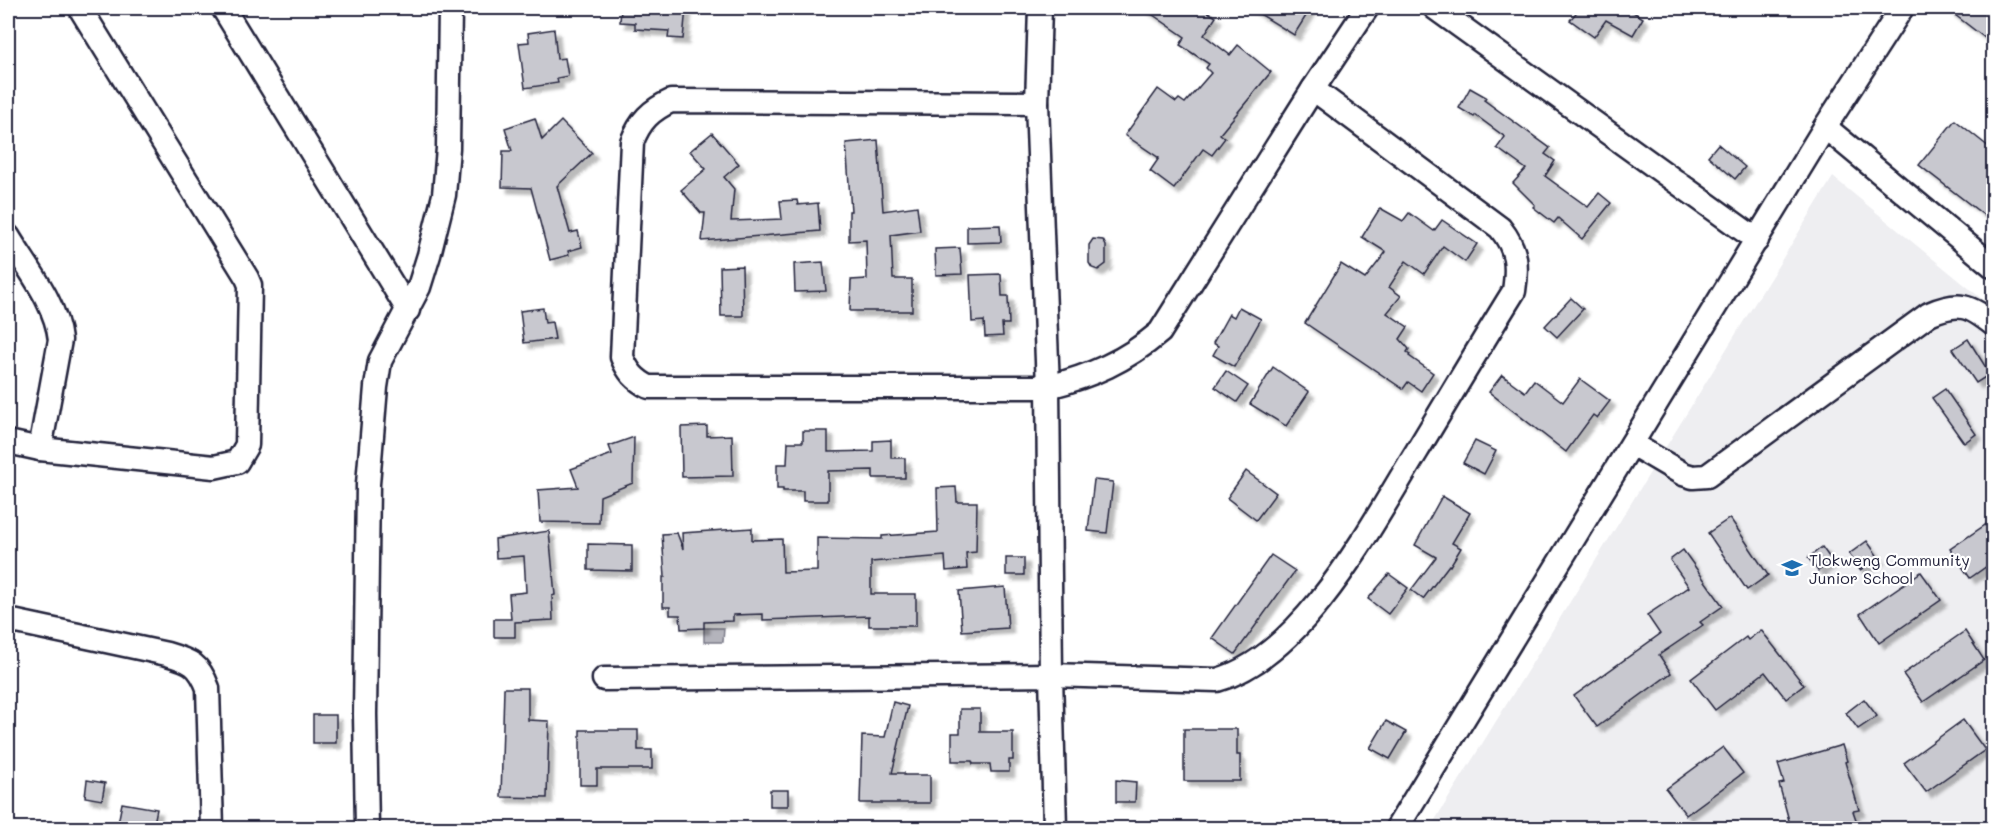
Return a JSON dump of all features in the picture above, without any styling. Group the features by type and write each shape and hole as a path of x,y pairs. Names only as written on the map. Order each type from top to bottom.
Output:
{"street":[{"path":"8,442 40,449 214,467 237,462 247,445 250,285 245,272 80,8"},
{"path":"223,8 408,310"},
{"path":"367,828 365,714 368,484 375,397 380,361 419,286 444,195 448,148 450,8"},
{"path":"1040,8 1037,103 1048,387 1055,828"},
{"path":"1037,103 671,101 658,107 646,116 632,142 622,357 632,376 649,387 1048,387 1083,378 1124,359 1161,332 1313,89 1367,8"},
{"path":"1435,8 1757,240"},
{"path":"1397,828 1825,127 1902,8"},
{"path":"604,679 1051,675 1217,680 1237,675 1255,664 1306,617 1345,570 1514,291 1517,271 1510,240 1500,228 1313,89"},
{"path":"1825,127 1994,267"},
{"path":"8,236 50,305 58,323 60,340 40,449"},
{"path":"1632,444 1683,474 1694,477 1707,476 1929,314 1943,308 1966,306 1994,325"},
{"path":"8,620 167,654 186,660 199,668 208,688 212,828"}],"shaded area":[{"name":"Tlokweng Community Junior School","path":"1833,177 1993,308 1993,828 1430,828"},
{"path":"704,628 724,628 723,642 704,642"}],"building":[{"path":"621,8 686,8 683,39 668,38 669,31 635,29 635,23 620,22"},
{"path":"1143,8 1202,8 1216,17 1204,35 1230,55 1238,45 1271,72 1220,134 1225,138 1212,155 1203,149 1174,189 1150,171 1159,158 1125,135 1158,89 1176,102 1179,99 1185,103 1211,73 1206,68 1209,64 1180,45 1185,37"},
{"path":"1250,8 1311,8 1294,35"},
{"path":"1580,8 1627,8 1643,18 1633,35 1606,20 1594,37 1570,20"},
{"path":"1946,8 1994,8 1994,45"},
{"path":"554,29 557,59 565,58 568,76 557,78 558,83 525,88 519,43 529,42 528,33"},
{"path":"1470,88 1486,97 1484,100 1550,148 1545,154 1555,161 1545,176 1588,207 1599,193 1611,203 1582,239 1558,218 1554,223 1533,207 1535,205 1513,183 1526,169 1497,148 1505,137 1475,115 1474,117 1459,108"},
{"path":"535,118 542,140 561,121 592,153 557,186 570,233 578,231 582,247 568,251 569,255 550,260 531,188 502,187 503,151 512,151 505,128"},
{"path":"1955,120 1994,151 1994,223 1919,165"},
{"path":"712,133 739,164 724,177 734,189 731,221 782,219 780,201 797,200 798,205 818,203 820,231 702,241 705,213 701,213 681,190 706,169 690,151"},
{"path":"878,140 883,211 917,206 920,231 891,235 893,279 912,279 912,311 850,311 851,280 867,279 866,240 849,241 849,211 851,211 846,143"},
{"path":"1718,144 1745,167 1735,179 1708,156"},
{"path":"1380,208 1403,221 1409,213 1434,231 1442,220 1477,244 1465,262 1443,246 1424,274 1406,261 1389,287 1401,296 1387,313 1408,327 1400,339 1409,349 1407,352 1409,356 1433,373 1421,391 1408,382 1403,389 1305,323 1341,264 1365,279 1386,252 1362,237"},
{"path":"1000,225 1001,242 967,243 967,226"},
{"path":"1093,239 1103,240 1106,246 1106,264 1098,270 1092,268 1089,263 1089,245"},
{"path":"960,248 962,274 936,275 935,249"},
{"path":"823,262 826,291 795,292 794,264"},
{"path":"742,266 743,316 721,316 720,267"},
{"path":"1001,274 1002,296 1008,296 1009,324 1002,324 1003,336 985,337 984,321 972,322 970,275"},
{"path":"1571,298 1583,309 1557,337 1545,326"},
{"path":"1239,307 1261,319 1234,367 1213,355 1218,346 1213,343 1229,314 1234,317"},
{"path":"543,308 545,323 552,322 555,339 524,343 520,311"},
{"path":"1968,339 1990,374 1976,383 1953,349"},
{"path":"1273,367 1309,392 1286,426 1250,404"},
{"path":"1226,371 1248,386 1237,402 1215,387"},
{"path":"1502,375 1525,392 1534,380 1563,402 1580,379 1610,401 1597,418 1593,415 1566,452 1489,392"},
{"path":"1945,389 1976,434 1964,443 1932,398"},
{"path":"707,426 707,436 732,435 733,476 682,477 681,427"},
{"path":"803,431 828,431 828,452 873,451 873,441 891,440 891,458 905,458 905,478 873,478 873,470 828,471 828,501 803,501 803,491 777,489 777,464 787,464 788,442 803,442"},
{"path":"634,437 633,483 600,496 599,523 540,522 538,490 578,487 571,469 612,454 609,446"},
{"path":"1475,441 1496,451 1484,474 1463,463"},
{"path":"1246,471 1276,493 1256,520 1227,498"},
{"path":"1094,480 1113,482 1107,533 1088,531"},
{"path":"956,487 957,502 977,502 976,552 966,553 967,569 946,571 945,556 871,562 871,594 916,594 916,626 869,626 869,616 763,620 763,614 733,615 733,621 704,622 704,628 681,629 680,615 670,615 670,607 663,607 663,577 665,577 662,534 677,533 683,549 682,533 752,528 752,540 782,539 783,572 817,571 817,538 882,539 882,536 938,532 937,488"},
{"path":"1442,496 1470,513 1452,543 1461,548 1450,566 1423,599 1411,590 1436,557 1415,545"},
{"path":"1730,518 1768,575 1747,590 1708,533"},
{"path":"1994,519 1994,561 1970,578 1950,549"},
{"path":"549,531 555,595 552,596 553,620 515,622 515,637 494,637 494,619 511,619 509,594 526,592 524,556 496,558 495,539"},
{"path":"1867,541 1879,558 1860,570 1849,554"},
{"path":"588,544 632,545 632,571 588,570"},
{"path":"1822,547 1832,561 1818,571 1808,558"},
{"path":"1683,550 1723,606 1700,622 1703,625 1659,655 1671,673 1597,727 1574,696 1660,634 1647,615 1689,587 1670,560"},
{"path":"1271,555 1295,571 1235,654 1212,638"},
{"path":"1006,558 1024,558 1024,575 1006,575"},
{"path":"1921,572 1941,600 1879,643 1860,614"},
{"path":"1389,574 1408,588 1388,614 1368,599"},
{"path":"1005,587 1008,628 962,631 959,591"},
{"path":"1761,630 1804,685 1786,699 1765,672 1715,710 1691,679 1746,637 1748,640"},
{"path":"1965,631 1984,660 1923,702 1903,674"},
{"path":"504,688 528,688 528,720 549,721 547,798 501,797"},
{"path":"1864,699 1877,716 1858,729 1846,713"},
{"path":"893,702 908,706 892,773 930,775 930,803 860,803 862,736 885,737"},
{"path":"960,709 980,709 980,732 1013,732 1013,760 1009,760 1009,772 991,772 990,764 952,761 952,733 960,733"},
{"path":"313,715 336,715 336,743 313,743"},
{"path":"1963,720 1985,750 1926,792 1904,763"},
{"path":"1386,721 1406,732 1390,759 1370,748"},
{"path":"1184,729 1237,729 1240,781 1184,781"},
{"path":"580,730 638,730 638,750 652,750 652,769 597,769 597,785 580,785"},
{"path":"1842,745 1859,810 1853,811 1859,828 1791,828 1779,784 1784,783 1778,764"},
{"path":"1723,747 1743,773 1686,815 1666,789"},
{"path":"87,780 105,783 102,800 85,797"},
{"path":"1116,780 1136,782 1135,802 1116,802"},
{"path":"770,790 788,790 788,806 770,806"},
{"path":"122,803 157,809 153,828 117,828"}],"place":[{"name":"Tlokweng Community Junior School","path":"1792,568"}]}
